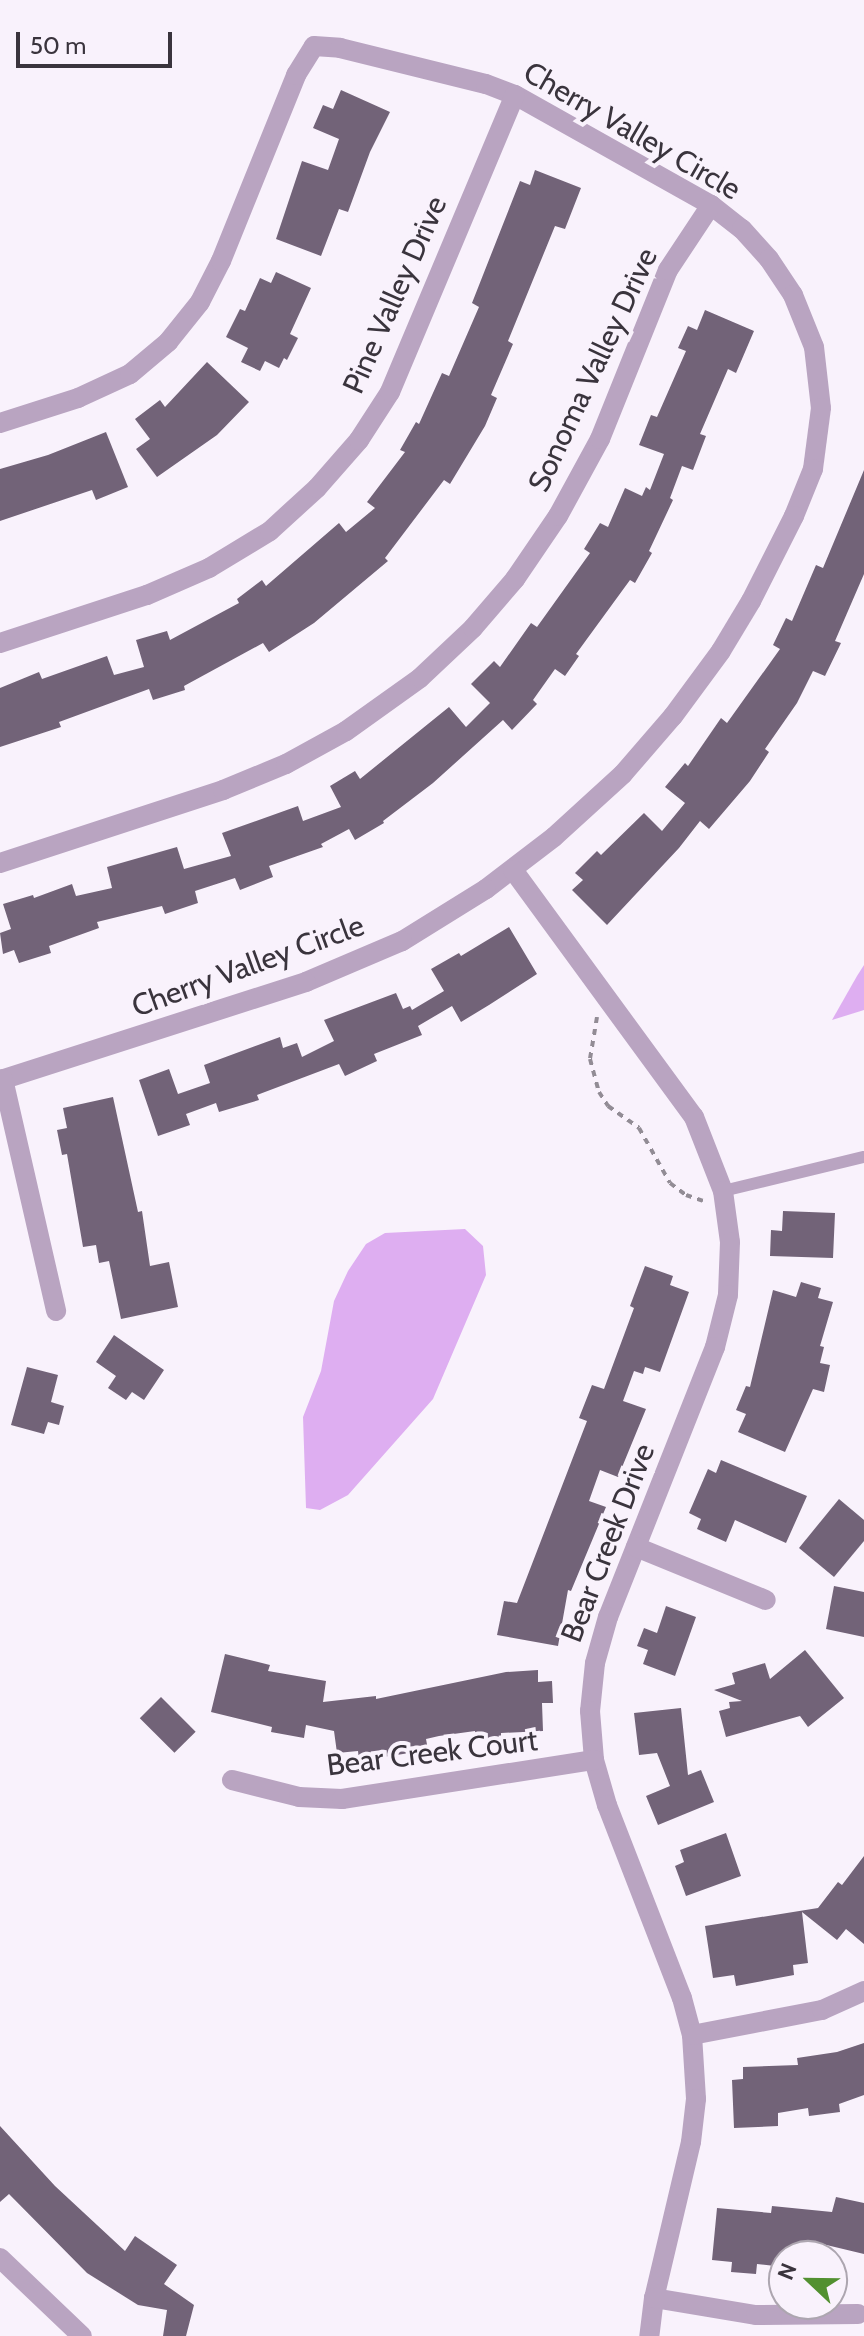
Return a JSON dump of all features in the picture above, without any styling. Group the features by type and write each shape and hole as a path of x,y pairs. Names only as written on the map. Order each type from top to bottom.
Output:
{"street":[{"name":"Cherry Valley Circle","path":"0,423 78,398 130,374 168,342 200,302 221,261 296,75 314,46 384,59 515,95 711,205 742,229 769,259 793,295 814,347 821,408 813,469 794,516 751,601 721,651 673,716 623,774 513,870 402,941 306,982 2,1079"},
{"name":"Pine Valley Drive","path":"0,643 147,595 209,568 270,531 317,488 359,440 390,392 515,95"},
{"name":"Sonoma Valley Drive","path":"0,863 223,790 286,764 346,731 420,678 490,608 558,516 600,439 668,270 711,205"},
{"name":"Bear Creek Drive","path":"513,870 688,1106 713,1160 723,1191 730,1242 728,1295 715,1347 608,1617 595,1663 590,1711 594,1760 607,1805 682,1998 692,2035 696,2099 691,2142 654,2298 649,2336"},
{"path":"2,1079 56,1311"},
{"path":"636,1547 766,1600"},
{"name":"Bear Creek Court","path":"232,1780 299,1797 342,1799 594,1760"},
{"path":"692,2035 822,2010 864,1991"},
{"path":"0,2258 82,2336"},
{"path":"654,2298 756,2315 858,2314"}],"lane":[{"path":"723,1191 864,1157"}],"path":[{"path":"597,1016 590,1059 599,1092 608,1106 639,1128 670,1183 686,1195 703,1201"}],"shaded area":[{"path":"864,965 864,1010 832,1020 857,976"},
{"path":"465,1229 483,1246 486,1275 433,1399 348,1495 320,1510 306,1508 303,1417 321,1371 334,1301 348,1271 366,1244 385,1233"}],"building":[{"path":"341,90 390,112 370,152 348,212 339,209 321,256 276,239 302,161 328,170 339,139 313,128 323,105 333,109"},
{"path":"535,170 581,188 565,229 555,226 508,341 513,344 491,395 497,398 485,426 450,484 444,480 385,558 388,561 314,623 269,652 263,643 184,686 185,690 153,700 149,689 59,722 61,727 0,747 0,688 39,672 42,679 107,656 114,675 144,667 136,640 167,631 170,640 239,603 237,599 262,580 266,586 339,523 346,532 375,508 367,502 405,452 400,450 416,422 419,424 442,373 449,376 479,307 472,303 520,181 530,185"},
{"path":"276,272 311,288 290,334 298,338 287,360 284,358 279,368 265,361 260,371 241,362 248,348 226,337 240,309 245,311 260,278 271,283"},
{"path":"705,310 754,331 736,373 728,369 700,434 706,436 693,470 682,466 670,498 673,500 649,551 652,553 635,583 630,580 576,654 579,656 565,676 555,669 533,700 537,704 512,730 503,720 384,823 355,840 349,829 321,844 323,847 269,866 273,877 240,890 235,878 195,891 198,903 165,914 162,906 97,922 99,928 49,946 51,953 19,963 14,950 3,954 0,933 11,929 3,904 33,895 34,898 72,884 76,896 112,888 107,867 177,847 184,869 231,856 222,833 298,806 303,821 341,807 330,786 355,771 360,779 449,707 466,727 490,703 471,684 494,661 500,667 531,623 537,627 590,553 584,549 600,523 608,527 625,488 642,496 646,487 650,490 664,454 639,445 651,415 657,417 686,351 678,348 688,326 697,330"},
{"path":"207,362 249,402 217,435 157,477 136,449 150,439 135,419 160,400 165,407"},
{"path":"106,432 128,487 96,500 92,490 0,521 0,469 48,455"},
{"path":"864,470 864,574 835,641 841,643 825,676 813,671 797,703 765,749 769,752 750,781 709,829 700,821 607,925 572,890 583,880 575,873 597,851 601,855 644,813 662,831 685,803 665,787 685,763 688,766 721,718 727,723 780,649 773,645 786,618 792,621 816,565 823,568"},
{"path":"509,927 537,974 461,1022 452,1006 418,1026 422,1035 374,1054 377,1061 345,1076 339,1064 257,1095 259,1100 219,1112 216,1103 186,1114 190,1125 158,1136 139,1080 169,1069 178,1094 210,1083 204,1065 280,1037 283,1048 297,1043 302,1057 334,1041 324,1020 396,993 403,1009 410,1006 412,1010 444,991 431,969 459,953 461,956"},
{"path":"113,1097 138,1212 142,1211 150,1266 169,1262 178,1307 121,1319 109,1261 99,1263 96,1245 83,1247 67,1154 62,1155 57,1130 67,1128 63,1108"},
{"path":"783,1211 835,1213 833,1258 770,1256 771,1230 782,1231"},
{"path":"645,1266 673,1276 670,1285 689,1292 660,1372 645,1367 643,1374 634,1371 623,1401 646,1409 618,1477 600,1470 589,1501 606,1507 571,1591 568,1590 558,1646 497,1635 504,1601 517,1603 587,1421 579,1418 592,1385 604,1389 634,1308 630,1306"},
{"path":"801,1282 821,1288 818,1298 833,1302 820,1346 824,1347 820,1363 830,1365 824,1392 813,1389 785,1452 738,1432 746,1414 736,1410 746,1386 750,1387 773,1290 796,1297"},
{"path":"114,1335 164,1370 144,1400 132,1392 126,1400 108,1388 116,1376 96,1362"},
{"path":"27,1367 58,1375 51,1402 64,1406 59,1425 48,1422 44,1434 11,1425"},
{"path":"721,1460 807,1496 786,1543 735,1520 726,1542 697,1529 701,1519 689,1513 708,1469 716,1473"},
{"path":"839,1499 864,1520 864,1541 834,1577 799,1548"},
{"path":"834,1586 864,1592 864,1637 826,1629"},
{"path":"666,1606 696,1617 675,1676 643,1664 648,1650 637,1646 644,1628 657,1633"},
{"path":"805,1650 844,1698 808,1727 800,1716 726,1737 719,1711 730,1708 729,1702 742,1701 714,1690 735,1684 732,1673 765,1663 770,1679"},
{"path":"225,1654 270,1665 268,1671 326,1681 323,1702 376,1696 376,1699 506,1672 538,1670 538,1682 552,1681 553,1703 542,1703 543,1731 501,1733 501,1738 476,1742 475,1731 439,1736 426,1739 428,1750 359,1761 358,1751 337,1753 334,1731 306,1725 304,1738 271,1732 272,1727 211,1712"},
{"path":"161,1697 196,1732 174,1753 140,1718"},
{"path":"681,1708 688,1775 701,1770 714,1802 658,1825 646,1796 670,1786 657,1753 639,1755 634,1713"},
{"path":"726,1833 741,1876 686,1896 675,1866 684,1862 680,1850"},
{"path":"864,1856 864,1944 846,1929 837,1940 802,1912 808,1963 793,1965 794,1975 736,1986 734,1975 713,1978 705,1926 818,1908 838,1882 842,1885"},
{"path":"864,2043 864,2095 839,2104 840,2112 809,2116 808,2108 778,2113 778,2126 734,2128 732,2080 743,2079 743,2067 798,2065 797,2058 837,2052"},
{"path":"0,2126 55,2186 125,2251 135,2236 177,2265 164,2284 194,2305 186,2336 163,2336 167,2310 138,2305 87,2273 9,2194 0,2202"},
{"path":"836,2197 864,2203 864,2254 848,2250 848,2240 768,2240 768,2265 757,2264 756,2274 731,2272 732,2262 712,2260 717,2208 771,2213 772,2206 832,2212"}]}
